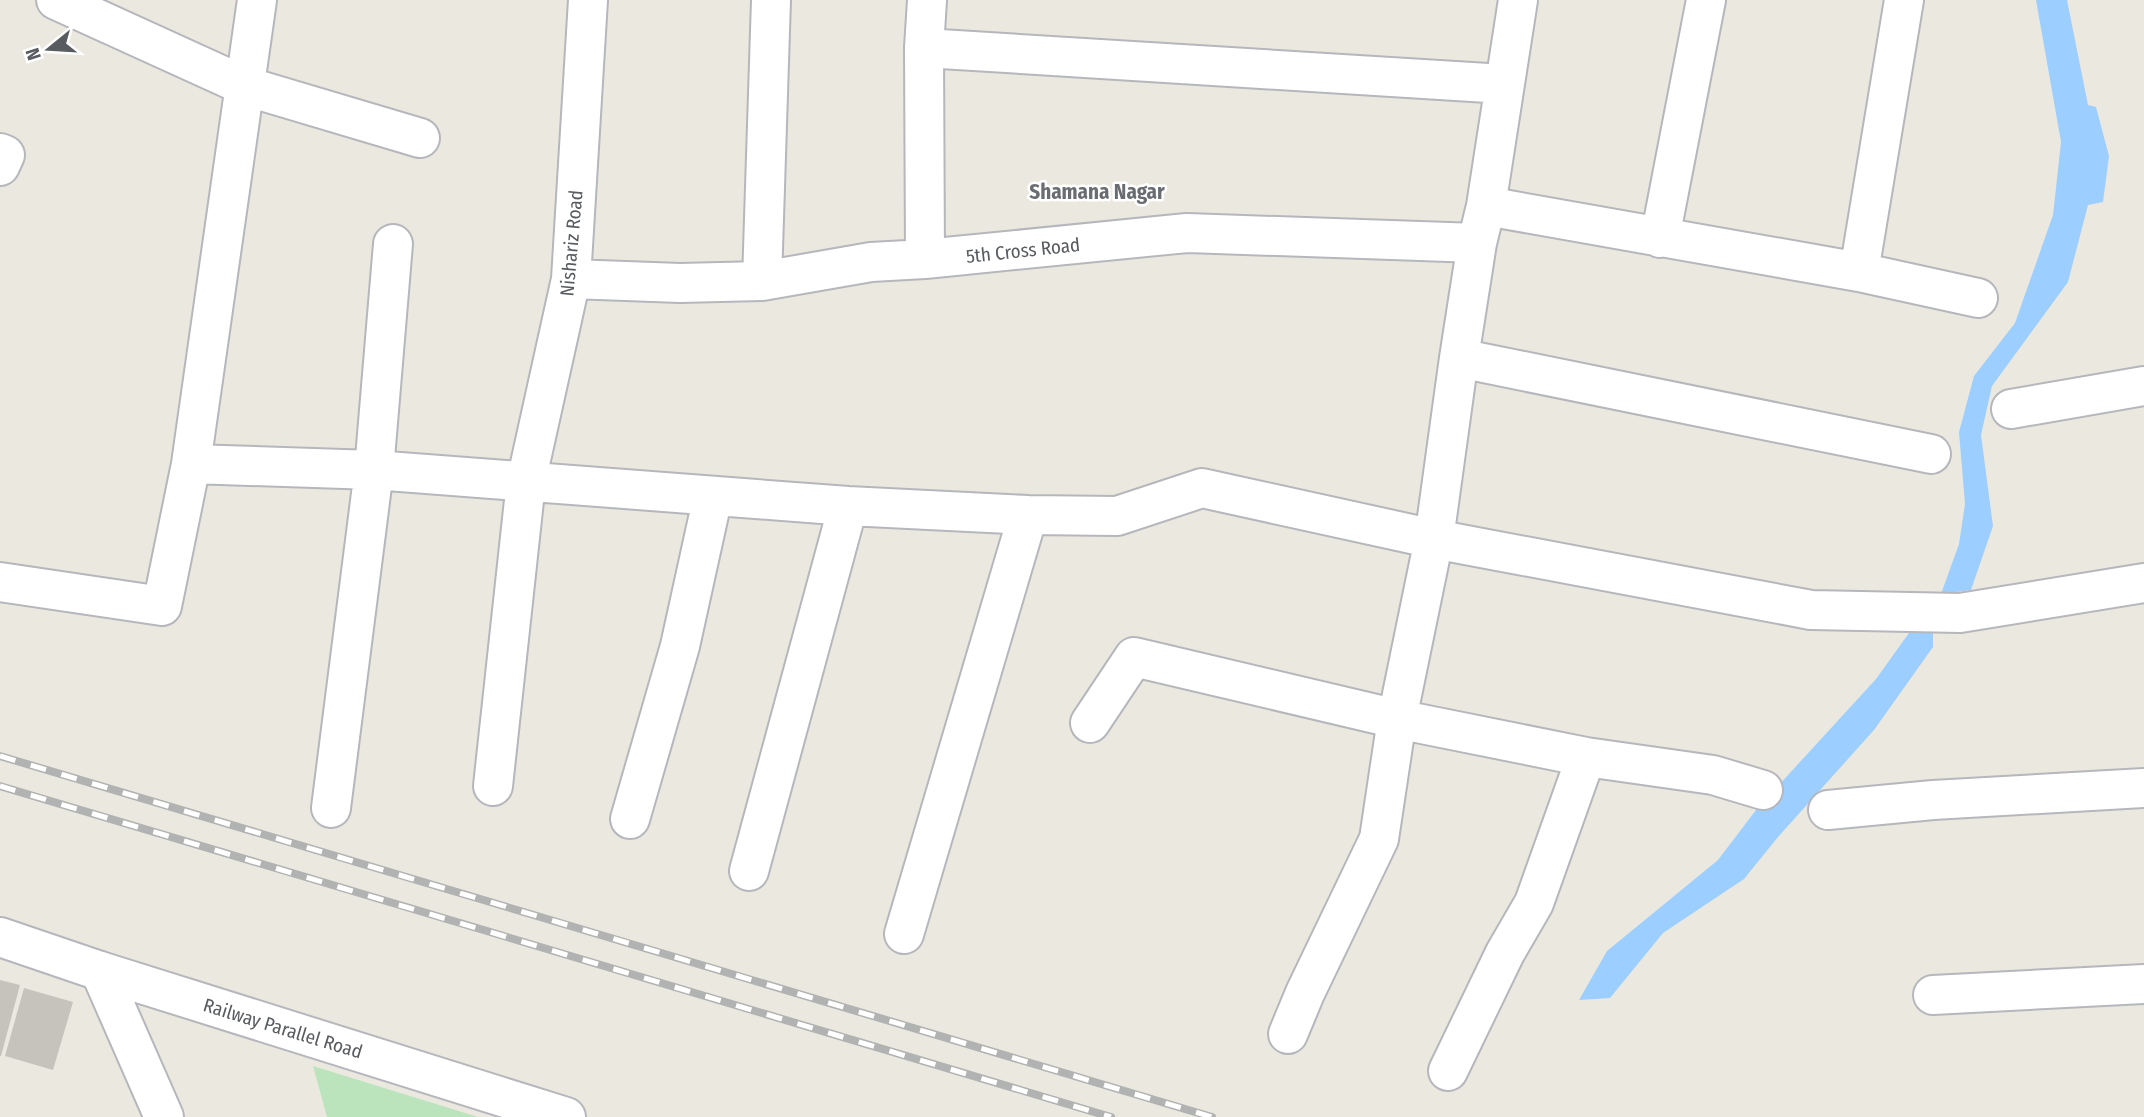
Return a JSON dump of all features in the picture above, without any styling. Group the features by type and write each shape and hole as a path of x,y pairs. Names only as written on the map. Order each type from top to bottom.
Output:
{"street":[{"path":"0,582 162,606 191,464 257,0"},
{"name":"Nishariz Road","path":"493,786 526,482 571,279 588,0"},
{"path":"762,281 771,0"},
{"path":"925,259 924,48 927,0"},
{"path":"1288,1034 1379,839 1397,719 1434,539 1476,243 1486,206 1518,0"},
{"path":"1660,238 1706,0"},
{"path":"1859,272 1904,0"},
{"path":"68,2 245,86 420,138"},
{"path":"924,48 1504,84"},
{"path":"0,153 5,155 0,166"},
{"path":"1486,206 1859,272 1978,298"},
{"name":"5th Cross Road","path":"571,279 680,283 762,281 872,262 1187,233 1476,243"},
{"path":"331,808 374,470 393,244"},
{"path":"1459,358 1931,454"},
{"path":"2011,409 2144,386"},
{"path":"191,464 374,470 848,506 1028,515 1117,516 1202,488 1434,539 1811,610 1960,613 2144,583"},
{"path":"630,819 680,646 713,496"},
{"path":"749,871 848,506"},
{"path":"905,934 1028,515"},
{"path":"1090,723 1134,657 1397,719 1586,757 1713,775 1763,790"},
{"path":"1448,1071 1505,953 1534,903 1586,757"},
{"path":"1828,810 1933,800 2144,788"},
{"name":"Railway Parallel Road","path":"0,937 566,1117"},
{"path":"100,971 164,1117"},
{"path":"1933,995 2144,984"}],"green space":[{"path":"313,1066 478,1117 327,1117"}],"water":[{"path":"2036,0 2067,0 2088,105 2096,107 2109,156 2103,202 2088,205 2068,282 1992,386 1981,435 1993,526 1971,590 1941,594 1959,544 1965,504 1959,432 1974,376 2015,323 2053,215 2061,142"},
{"path":"1933,632 1933,647 1874,730 1744,879 1663,933 1610,998 1579,1000 1607,951 1718,860 1756,810 1876,679 1909,633"}],"building":[{"path":"0,980 20,985 1,1056 0,1056"},
{"path":"24,988 73,1002 53,1070 5,1056"}],"railway":[{"path":"0,756 1212,1117"},
{"path":"0,786 1111,1117"}],"district":[{"name":"Shamana Nagar","path":"1097,192"}]}
